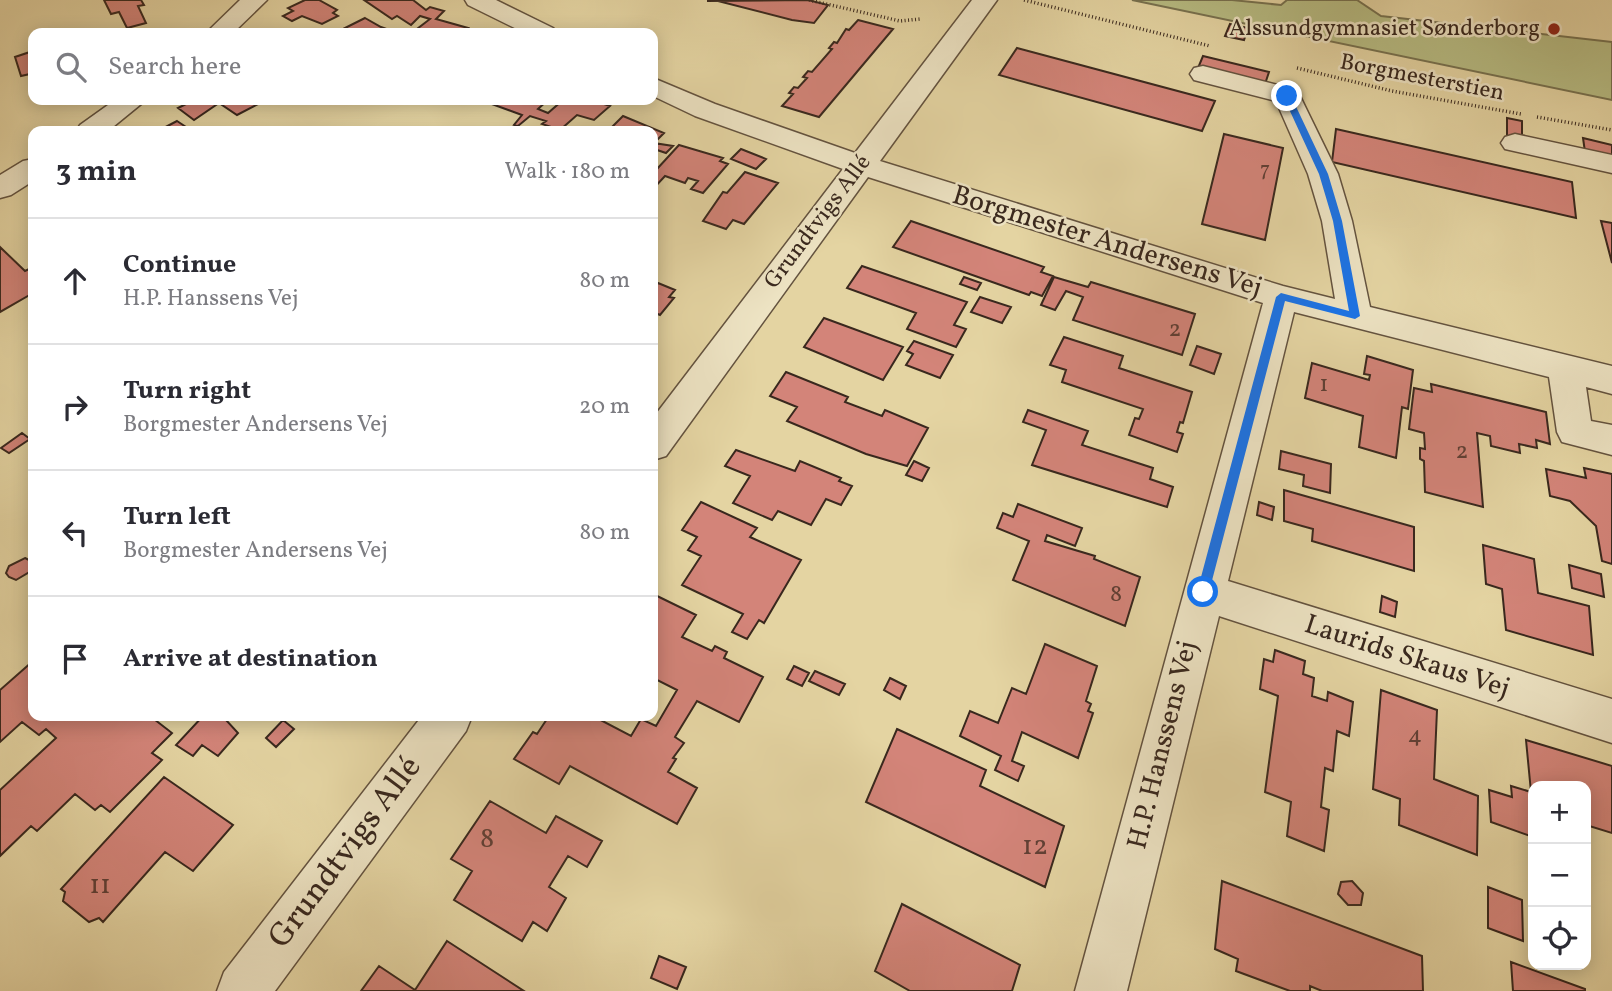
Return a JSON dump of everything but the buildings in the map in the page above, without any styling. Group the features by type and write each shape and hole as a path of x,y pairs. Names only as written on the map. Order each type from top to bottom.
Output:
{"street":[{"path":"224,28 255,0"},
{"path":"477,0 534,28"},
{"name":"Grundtvigs Allé","path":"658,438 985,0"},
{"path":"1203,74 1287,96 1323,174 1338,221 1355,316"},
{"name":"Borgmester Andersens Vej","path":"658,88 705,110 860,165 1281,297 1612,380"},
{"path":"97,126 125,105"},
{"path":"1515,143 1612,164"},
{"path":"0,188 28,171"},
{"name":"H.P. Hanssens Vej","path":"1101,991 1281,297"},
{"path":"1565,369 1575,432 1612,440"},
{"name":"Laurids Skaus Vej","path":"1203,592 1612,721"},
{"name":"Grundtvigs Allé","path":"243,991 446,721"}],"path":[{"path":"809,0 900,21 920,19"},
{"path":"1024,0 1221,49"},
{"name":"Borgmesterstien","path":"1287,65 1392,91 1612,130"}],"green space":[{"path":"1132,0 1232,0 1281,5 1287,0 1357,0 1381,16 1612,42 1612,100"}],"place":[{"name":"Alssundgymnasiet Sønderborg","path":"1554,29"}],"route":[{"path":"1203,592 1281,297 1355,316 1338,221 1323,174 1287,96"}]}
